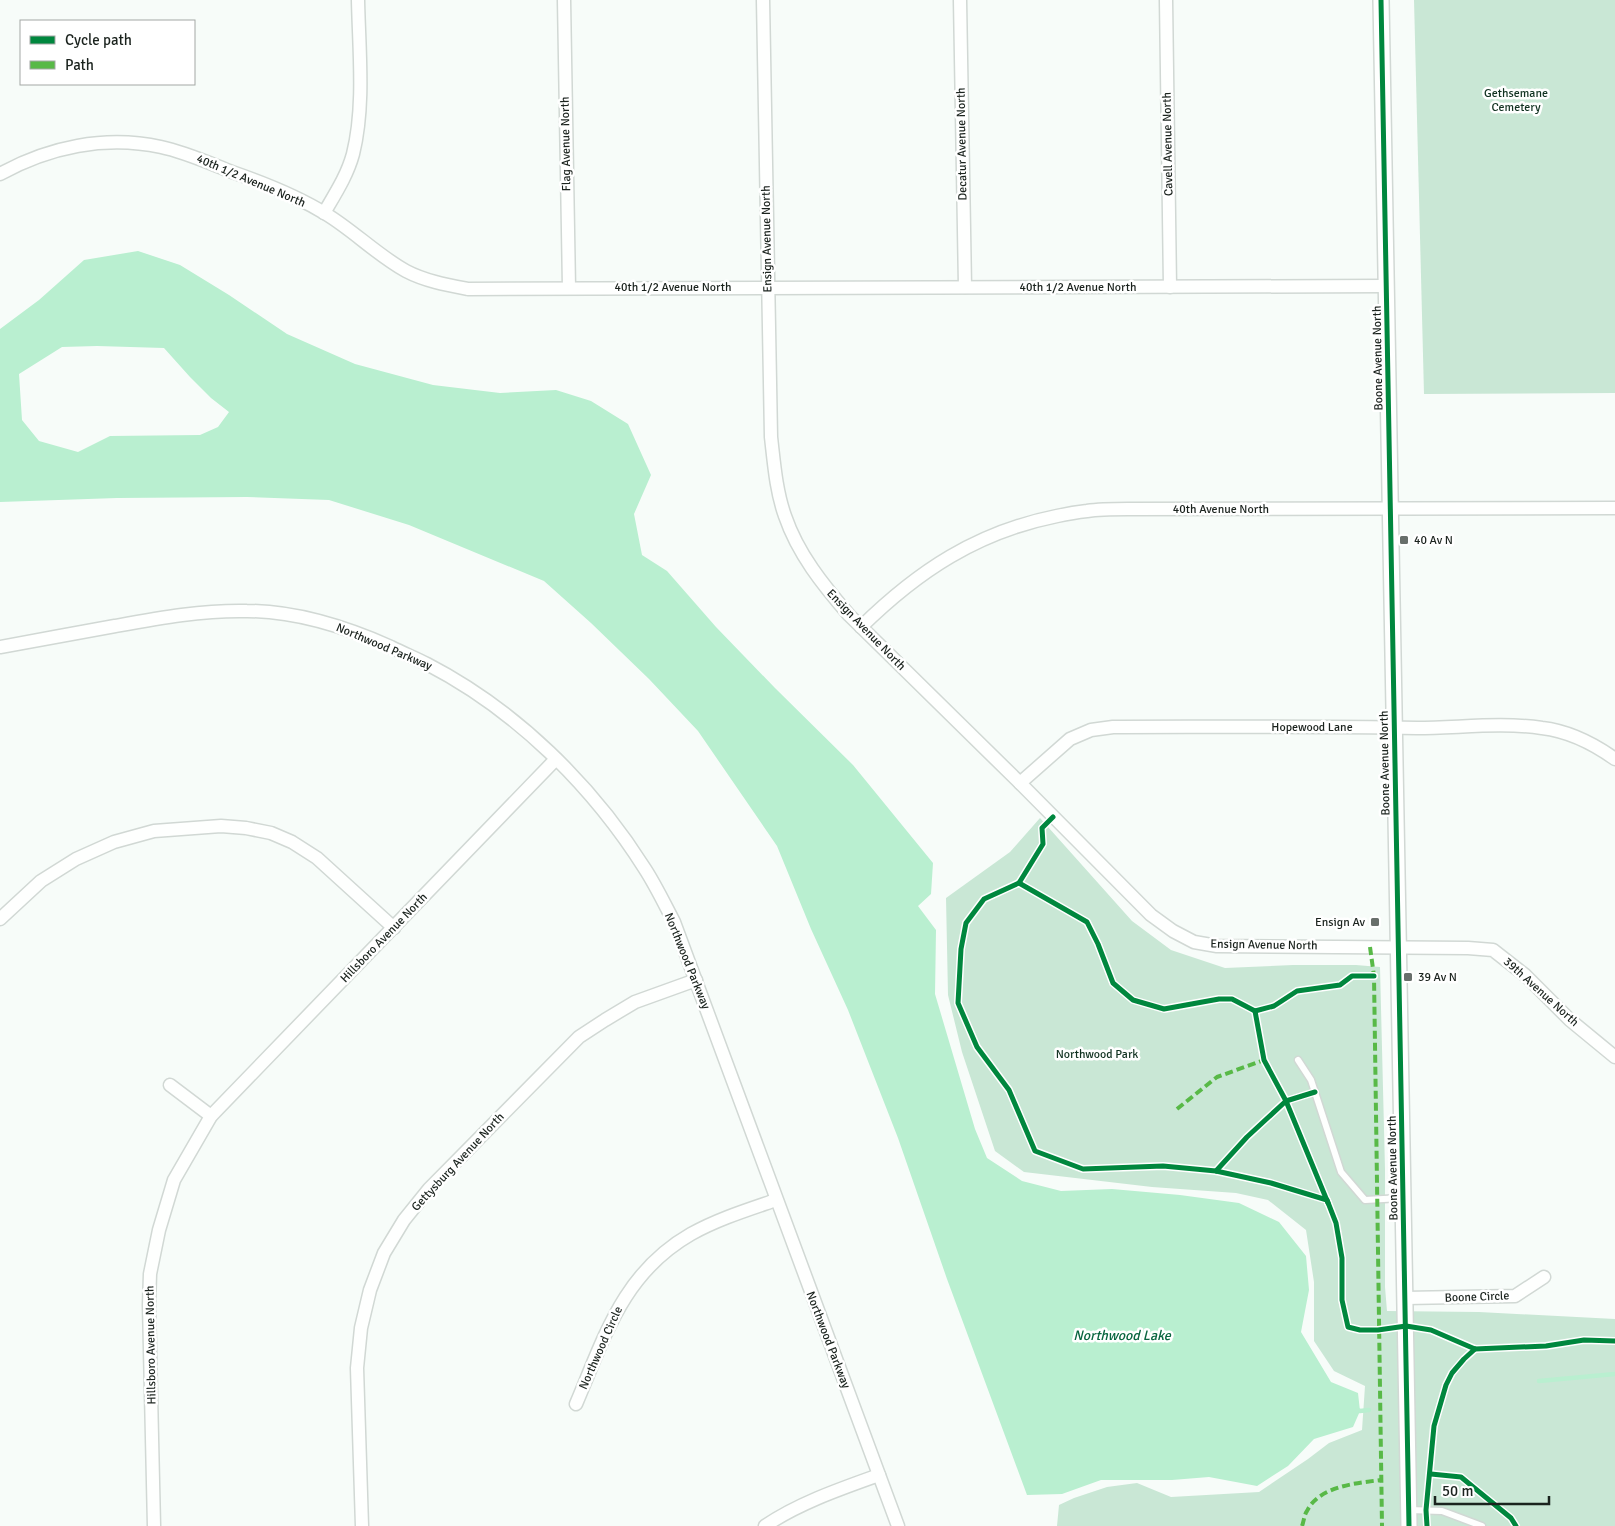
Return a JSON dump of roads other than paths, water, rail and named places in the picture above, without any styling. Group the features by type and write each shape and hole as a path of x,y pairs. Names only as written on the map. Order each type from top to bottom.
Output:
{"street":[{"path":"324,213 341,185 352,155 358,126 360,96 358,0"},
{"name":"Flag Avenue North","path":"564,0 569,288"},
{"name":"Ensign Avenue North","path":"762,0 771,437 776,477 785,516 802,553 823,585 849,615 1151,915 1173,931 1194,942 1217,946 1398,947"},
{"name":"Decatur Avenue North","path":"960,0 965,287"},
{"name":"Cavell Avenue North","path":"1166,0 1170,287"},
{"name":"Boone Avenue North","path":"1381,0 1409,1526"},
{"name":"40th 1/2 Avenue North","path":"0,174 20,163 54,151 90,143 126,142 161,147 255,180 296,198 341,224 379,254 407,272 436,282 468,289 1386,286"},
{"name":"40th Avenue North","path":"861,627 914,580 952,554 992,535 1038,520 1086,511 1128,509 1615,508"},
{"name":"Northwood Parkway","path":"0,647 206,611 249,611 292,615 340,627 428,664 479,695 528,732 556,759 610,820 646,870 674,922 898,1526"},
{"name":"Hopewood Lane","path":"1020,783 1070,739 1092,730 1113,727 1509,726 1543,728 1573,736 1604,751 1615,759"},
{"name":"Hillsboro Avenue North","path":"154,1526 150,1274 158,1230 174,1180 211,1116 556,759"},
{"path":"1,915 41,881 76,859 114,842 154,831 221,826 246,828 271,834 292,842 317,858 394,928"},
{"name":"39th Avenue North","path":"1398,947 1493,950 1525,975 1570,1020 1615,1056"},
{"name":"Gettysburg Avenue North","path":"362,1526 357,1368 361,1328 370,1290 384,1253 404,1220 428,1189 579,1037 636,1002 696,980"},
{"path":"170,1085 211,1116"},
{"name":"Northwood Circle","path":"576,1404 608,1328 623,1299 642,1274 665,1252 690,1234 719,1220 776,1200"},
{"name":"Boone Circle","path":"1405,1298 1515,1296 1544,1277"},
{"path":"765,1526 800,1507 879,1475"}],"lane":[{"path":"1298,1060 1311,1080 1341,1172 1365,1200 1404,1198"},
{"path":"1409,1510 1442,1511 1466,1523 1482,1526"}],"water":[{"name":"Northwood Lake","path":"138,251 180,265 287,334 355,364 433,385 500,393 556,390 591,401 628,424 651,475 634,514 642,555 667,571 716,627 853,765 933,863 931,894 918,906 936,930 935,994 975,1129 987,1158 1022,1181 1061,1191 1112,1189 1239,1203 1279,1222 1306,1256 1309,1290 1301,1332 1331,1382 1358,1393 1360,1411 1353,1427 1314,1439 1288,1466 1257,1486 1209,1477 1172,1480 1101,1480 1062,1494 1027,1495 947,1279 898,1138 848,1010 811,929 777,846 698,731 649,679 544,581 409,525 329,500 247,497 117,498 0,502 0,329 39,300 84,260","holes":["62,347 164,348 211,398 229,412 218,427 200,435 110,436 78,452 39,441 22,420 19,374"]}],"waterway":[{"path":"1539,1381 1615,1374"},
{"path":"1357,1410 1369,1410"}],"place":[{"name":"40 Av N","path":"1404,540"},
{"name":"Ensign Av","path":"1375,922"},
{"name":"39 Av N","path":"1408,977"}],"park label":[{"name":"Gethsemane Cemetery","path":"1516,100"},
{"name":"Northwood Park","path":"1097,1054"}]}
